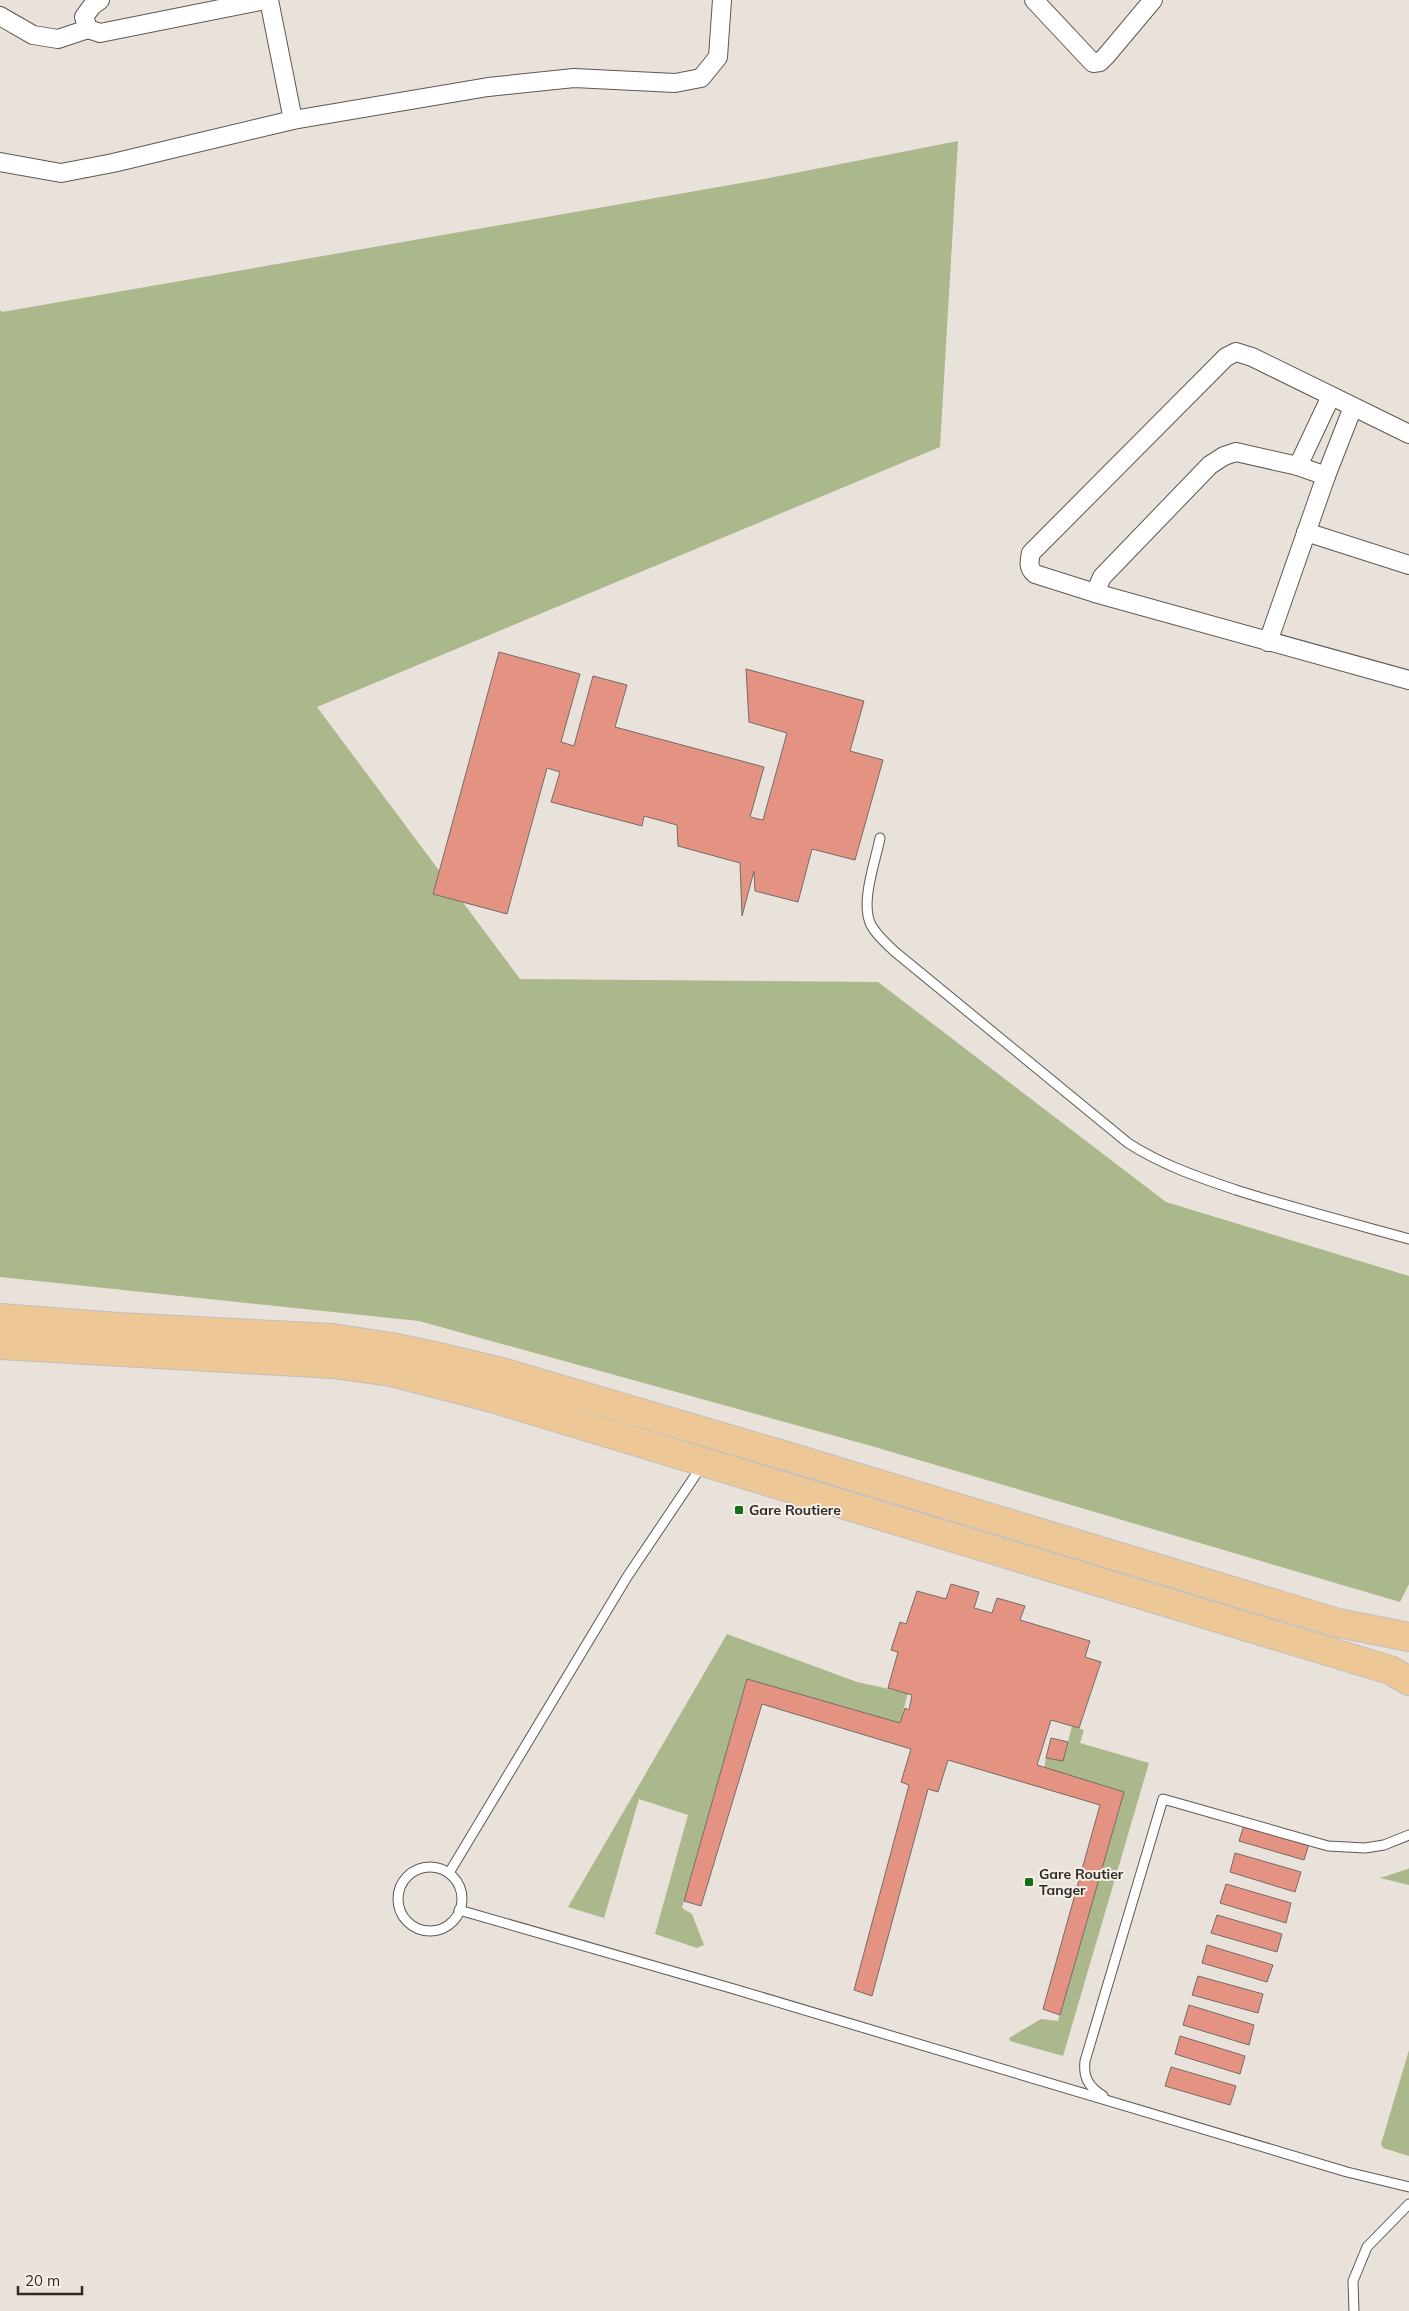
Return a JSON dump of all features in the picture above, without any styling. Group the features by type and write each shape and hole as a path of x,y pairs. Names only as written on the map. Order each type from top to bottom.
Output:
{"main road":[{"path":"0,1318 119,1327 333,1338 439,1357 498,1371 783,1455 1338,1623 1409,1637"},
{"path":"0,1345 332,1364 391,1372 492,1398 1380,1667 1409,1681"}],"street":[{"path":"88,29 84,17 92,6 100,0"},
{"path":"0,16 33,36 58,39 88,29 100,33 265,0"},
{"path":"269,0 293,120"},
{"path":"0,162 61,173 112,163 293,120 507,85 574,78 675,83 701,78 718,57 722,0"},
{"path":"1034,0 1093,63 1100,62 1106,56 1154,0"},
{"path":"1409,434 1243,353 1236,352 1226,357 1031,554 1030,569 1035,574 1095,593 1409,680"},
{"path":"1298,466 1331,396"},
{"path":"1268,642 1326,476 1354,407"},
{"path":"1095,593 1102,577 1210,465 1236,452 1298,466 1326,476"},
{"path":"1306,532 1409,565"}],"lane":[{"path":"880,838 866,902 867,913 878,936 894,952 1096,1119 1153,1159 1188,1174 1276,1203 1409,1239"},
{"path":"449,1873 627,1577 704,1462"},
{"path":"1110,2102 1089,2086 1085,2078 1085,2061 1163,1798 1328,1846 1365,1848 1384,1845 1409,1835"},
{"path":"430,1867 440,1868 449,1873 460,1888 462,1900 460,1910 446,1926 426,1930 416,1927 407,1921 399,1907 398,1891 410,1874 419,1868 430,1867"},
{"path":"460,1910 734,1989 1347,2172 1409,2187"},
{"path":"1354,2311 1353,2281 1367,2247 1409,2204"}],"green space":[{"path":"958,141 940,447 317,707 520,979 878,982 1166,1202 1409,1276 1409,1584 1400,1602 868,1445 419,1321 0,1277 0,310 2,312 764,179"},
{"path":"727,1634 857,1682 908,1693 900,1723 747,1679 682,1908 692,1914 704,1945 697,1948 655,1934 688,1815 639,1799 604,1918 568,1907"},
{"path":"1072,1726 1084,1730 1080,1743 1149,1763 1063,2056 1010,2041 1009,2038 1041,2019 1058,2021 1124,1792 1044,1768 1046,1758 1063,1761"},
{"path":"1408,1869 1409,1885 1380,1878"},
{"path":"1409,2050 1409,2156 1383,2148 1381,2144"}],"building":[{"path":"499,652 580,674 561,742 574,746 593,676 627,685 615,727 764,767 750,817 763,820 787,733 749,722 746,669 864,701 850,751 883,760 855,860 812,849 798,902 755,891 754,871 742,916 740,863 678,846 677,825 644,816 642,826 551,802 560,772 547,768 507,914 433,894"},
{"path":"951,1584 979,1592 974,1608 992,1613 997,1598 1025,1606 1020,1620 1090,1641 1085,1657 1101,1662 1079,1728 1051,1720 1037,1765 1124,1792 1060,2015 1043,2009 1100,1805 948,1760 938,1792 928,1789 872,1996 854,1990 909,1785 901,1782 911,1749 762,1704 701,1906 684,1901 747,1679 900,1723 905,1708 909,1710 912,1695 888,1688 898,1652 891,1650 900,1622 906,1624 917,1591 946,1599"},
{"path":"1051,1738 1068,1742 1063,1761 1046,1758"},
{"path":"1244,1825 1309,1844 1304,1860 1239,1841"},
{"path":"1235,1853 1301,1872 1295,1892 1230,1872"},
{"path":"1226,1884 1291,1903 1286,1923 1220,1903"},
{"path":"1217,1915 1282,1934 1277,1952 1211,1933"},
{"path":"1207,1945 1273,1965 1267,1982 1202,1963"},
{"path":"1198,1976 1263,1994 1258,2013 1192,1995"},
{"path":"1189,2005 1254,2025 1249,2045 1183,2025"},
{"path":"1180,2036 1245,2056 1240,2074 1175,2054"},
{"path":"1171,2067 1236,2086 1230,2105 1165,2086"}],"place":[{"name":"Gare Routiere","path":"739,1510"},
{"name":"Gare Routier Tanger","path":"1029,1882"}]}
